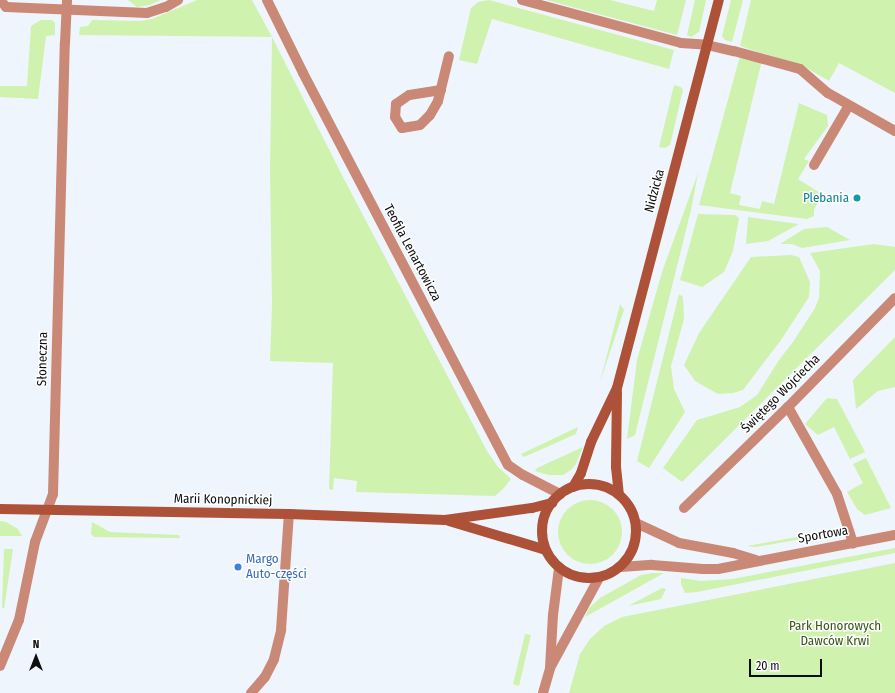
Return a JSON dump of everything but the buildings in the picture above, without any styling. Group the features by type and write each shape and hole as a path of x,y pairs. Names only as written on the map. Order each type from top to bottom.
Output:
{"street":[{"path":"0,0 6,7 66,5 147,13 178,0"},
{"name":"Teofila Lenartowicza","path":"267,0 303,73 508,465 522,475 560,494"},
{"path":"522,0 681,43 707,45 734,50 800,69 828,93 895,131"},
{"name":"Nidzicka","path":"617,388 719,0"},
{"name":"Słoneczna","path":"0,666 19,620 35,542 53,494 66,5"},
{"path":"441,90 409,94 396,104 395,117 402,128 420,125 430,115 438,101 441,90 448,56"},
{"path":"814,165 850,105"},
{"name":"Świętego Wojciecha","path":"684,508 895,298"},
{"path":"573,487 581,473 591,442 617,388"},
{"path":"617,388 616,467 619,494"},
{"path":"788,406 838,494 853,542"},
{"path":"585,484 597,485 619,494 627,502 636,523 637,534 629,557 621,567 599,578 585,578 571,575 559,568 546,550 543,537 543,525 546,513 560,494 573,487 585,484"},
{"path":"445,520 532,508 552,503"},
{"name":"Marii Konopnickiej","path":"0,509 289,514 445,520"},
{"path":"251,693 264,677 274,659 281,630 289,514"},
{"path":"445,520 546,550"},
{"path":"636,523 679,542 733,553 756,560"},
{"name":"Sportowa","path":"621,567 652,565 718,569 756,560 895,535"},
{"path":"543,693 550,668 553,615 559,568"},
{"path":"550,668 599,578"}],"green space":[{"path":"128,0 161,0 150,5 137,7"},
{"path":"197,0 252,0 272,37 79,35 80,27 88,26 92,20 141,21 152,19"},
{"path":"489,0 674,50 669,69 492,19 477,64 459,60 471,8 478,2"},
{"path":"546,0 610,0 654,11 657,0 686,0 677,35"},
{"path":"695,0 706,0 699,32 691,37 687,35"},
{"path":"731,0 743,0 732,42 725,40 722,36"},
{"path":"751,0 895,0 895,93 839,63 829,81 805,67 740,46"},
{"path":"41,20 52,20 55,23 55,35 46,36 38,99 0,97 0,86 27,86 31,26"},
{"path":"272,37 344,179 487,451 498,467 511,479 495,496 356,492 357,481 334,478 333,490 329,489 333,363 270,361 272,304 270,171"},
{"path":"740,56 761,64 730,193 741,196 739,205 760,209 762,201 774,204 799,103 827,115 828,126 804,159 809,161 798,179 822,194 814,210 814,216 807,219 699,205"},
{"path":"674,85 681,87 683,90 670,145 665,148 659,147"},
{"path":"698,173 691,210 635,435 627,439 637,360 662,272"},
{"path":"698,214 735,215 739,218 733,251 724,272 702,287 680,280"},
{"path":"748,217 799,224 768,241 746,244"},
{"path":"827,227 850,240 802,248 792,244 780,244 804,229"},
{"path":"874,244 895,247 895,270 682,482 663,468 697,420 740,407 757,395 815,308 819,298 820,271 810,253"},
{"path":"791,255 799,257 810,282 809,297 781,340 743,390 733,393 718,394 695,381 684,365 699,333 751,257"},
{"path":"679,294 683,297 684,319 671,366 674,389 685,412 649,468 637,461"},
{"path":"620,304 624,310 600,382"},
{"path":"895,337 895,387 878,391 856,409 853,380"},
{"path":"827,398 837,399 865,452 850,459 834,427 818,435 805,424"},
{"path":"578,427 576,434 524,457 521,454"},
{"path":"583,447 576,464 571,470 563,475 549,475 535,471 537,468"},
{"path":"866,458 891,508 865,515 857,509 847,492 863,483 853,464"},
{"path":"584,500 596,500 613,509 620,520 622,532 620,544 613,555 596,564 584,564 572,559 563,550 558,538 558,526 563,514 572,505"},
{"path":"0,521 6,522 18,529 22,536 0,536"},
{"path":"92,522 110,532 179,535 180,538 94,537 91,534"},
{"path":"814,534 802,539 756,547 747,546"},
{"path":"895,548 895,553 697,592 685,593 681,584 681,578 701,581 732,579"},
{"path":"4,549 13,549 4,609 2,607"},
{"name":"Park Honorowych Dawców Krwi","path":"895,563 895,693 569,693 580,654 590,639 604,626 622,617"},
{"path":"664,573 585,617 589,608 600,598 641,575"},
{"path":"662,588 666,589 661,599 628,606"},
{"path":"525,634 531,635 519,686 513,684"}],"place":[{"name":"Plebania","path":"857,198"},
{"name":"Margo Auto-części","path":"238,567"}]}
